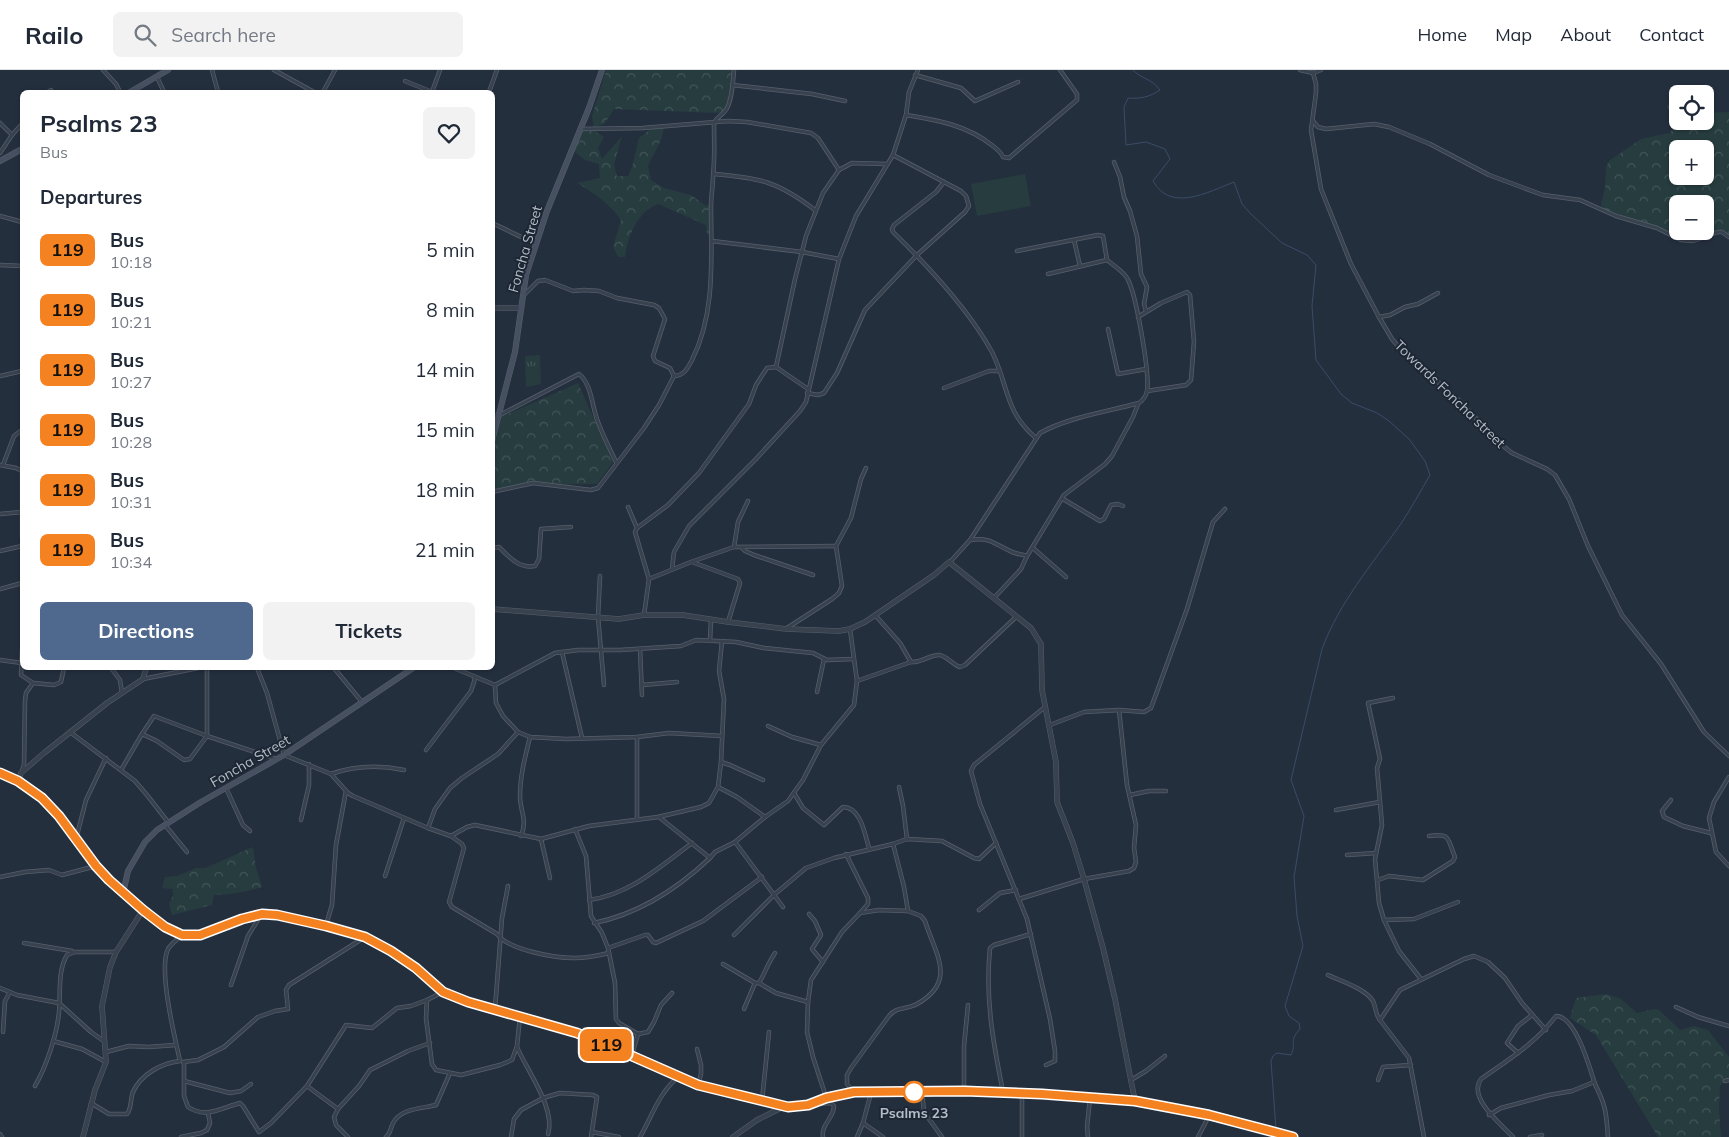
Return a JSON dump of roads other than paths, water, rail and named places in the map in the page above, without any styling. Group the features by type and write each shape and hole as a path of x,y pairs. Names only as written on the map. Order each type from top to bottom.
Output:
{"highway":[{"path":"0,773 18,781 42,798 59,816 96,866 123,893 165,927 182,935 200,935 242,919 262,914 277,915 365,937 391,951 416,968 443,992 468,1002 577,1033 698,1085 783,1107 808,1105 826,1098 854,1092 964,1091 1042,1094 1135,1101 1209,1115 1293,1137"}],"main road":[{"path":"134,90 168,70"},
{"name":"Foncha Street","path":"495,416 513,358 526,275 556,188 602,70"},
{"path":"0,161 20,150"},
{"name":"Foncha Street","path":"123,893 128,870 150,835 166,823 284,755 410,670"}],"street":[{"path":"103,70 119,90"},
{"path":"212,70 217,90"},
{"path":"274,70 310,90"},
{"path":"324,90 335,70"},
{"path":"433,90 440,70"},
{"path":"490,90 497,70"},
{"path":"674,376 686,372 697,350 707,320 712,241 711,204 714,174 714,123 716,117 725,112 728,106 734,70"},
{"path":"672,569 674,552 689,526 800,411 806,402 839,258 856,216 893,155 906,115 909,92 918,70"},
{"path":"906,115 959,126 986,141 1001,153 1003,157 1009,158 1077,100 1077,94 1060,70"},
{"path":"1300,70 1313,73 1321,70"},
{"name":"Towards Foncha street","path":"1313,73 1316,93 1312,121 1312,140 1321,189 1351,264 1392,339 1402,351 1461,402 1497,441 1512,453 1547,469 1555,475 1565,491 1592,555 1622,615 1661,664 1704,732 1729,756"},
{"path":"915,75 961,88 975,101 1018,82"},
{"path":"157,77 163,90"},
{"path":"405,80 428,90"},
{"path":"732,85 812,94 845,101"},
{"path":"580,129 643,128 728,121 747,122 810,133 818,138 840,170"},
{"path":"1312,121 1318,127 1326,129 1374,124 1389,127 1430,144 1488,174 1515,185 1543,195 1580,200 1616,216 1657,228 1681,240 1693,241 1718,232 1729,236"},
{"path":"0,123 12,135"},
{"path":"0,153 20,126"},
{"path":"636,528 668,505 699,474 749,404 756,385 767,368 776,367 808,391 822,394 829,388 866,310 917,255 965,212 969,206 966,196 961,192 893,155"},
{"path":"1114,162 1137,236 1141,274 1147,287 1144,304 1146,311"},
{"path":"776,367 802,252 815,210 823,193 840,170 852,163 886,164"},
{"path":"714,174 765,180 797,196 815,210"},
{"path":"944,182 936,192 892,229 892,232 917,255 953,297 971,322 991,352 1000,371 1012,409 1026,429 1036,438"},
{"path":"0,216 20,221"},
{"path":"495,224 536,244"},
{"path":"495,609 619,619 644,615 683,614 711,620 786,629 829,631 850,629 875,615 934,575 970,540 1040,433 1050,428 1139,403 1145,398 1147,391 1146,369 1136,302 1127,277 1107,260 1103,236 1101,234 1017,251"},
{"path":"1074,240 1080,266"},
{"path":"712,241 839,258"},
{"path":"1048,274 1107,260"},
{"path":"0,265 20,266"},
{"path":"522,297 535,283 541,280 573,291 599,291 617,298 654,305 659,308 665,319 654,353 654,360 670,368 674,376"},
{"path":"1138,317 1168,299 1189,292 1194,342 1190,383 1147,391"},
{"path":"1379,317 1390,315 1438,294"},
{"path":"495,308 521,308"},
{"path":"1108,329 1118,374 1146,369"},
{"path":"0,376 20,371"},
{"path":"944,388 989,371 1000,371"},
{"path":"495,416 579,374 588,387 598,422 616,462"},
{"path":"495,491 533,483 591,490 598,488 616,462 644,428 674,376"},
{"path":"994,599 1021,569 1050,516 1068,492 1108,460 1139,403"},
{"path":"20,432 14,436 1,465 20,469"},
{"path":"786,629 839,593 842,579 836,546 851,518 861,479 866,468"},
{"path":"1063,499 1100,521 1104,519 1111,505 1118,504 1123,506"},
{"path":"734,547 738,522 748,501"},
{"path":"628,507 636,528 635,532 649,579 644,615"},
{"path":"1050,725 1084,712 1119,710 1144,712 1151,708 1188,609 1212,522 1225,509"},
{"path":"0,514 20,512"},
{"path":"495,548 499,547 515,562 532,567 536,565 539,559 541,529 571,527"},
{"path":"970,540 980,538 992,540 1013,553 1027,556"},
{"path":"0,551 20,546"},
{"path":"649,579 734,547 836,546"},
{"path":"742,548 745,552 813,575"},
{"path":"1032,548 1066,577"},
{"path":"691,562 738,578 740,583 728,622"},
{"path":"949,562 1031,628 1041,642 1043,650 1041,678 1056,762 1057,802 1084,879 1116,999 1135,1101"},
{"path":"600,576 598,617 604,685"},
{"path":"0,589 20,583"},
{"path":"875,615 900,643 911,662"},
{"path":"856,681 937,655 942,655 960,667 965,665 1016,617"},
{"path":"710,641 711,620"},
{"path":"594,923 620,917 637,910 689,877 715,852 735,842 765,817 776,811 794,794 820,745 854,705 856,681 850,629"},
{"path":"495,685 548,656 562,652 681,646 696,640 736,642 764,648 814,653 824,659 854,659"},
{"path":"451,836 467,827 475,825 541,839 600,824 658,817 701,807 708,803 718,787 721,762 724,699 719,671 722,641"},
{"path":"640,649 642,695"},
{"path":"562,652 582,738"},
{"path":"817,692 824,659"},
{"path":"0,660 20,663"},
{"path":"21,670 21,675 32,683 58,684 61,682 64,670"},
{"path":"112,670 120,680 122,693"},
{"path":"143,679 145,670"},
{"path":"21,773 70,732 143,679 188,670"},
{"path":"142,734 157,741 187,761 190,759 207,736 207,670"},
{"path":"258,670 267,693 284,755 331,774 353,796 451,836 462,844 464,848 449,902 452,907 497,934 501,939 516,946 563,958 586,958 609,953"},
{"path":"336,670 362,702"},
{"path":"459,670 495,685"},
{"path":"426,750 471,691 475,677"},
{"path":"642,685 678,682"},
{"path":"18,781 24,764 26,693 32,683"},
{"path":"495,685 496,703 503,716 518,732 530,737 555,739 637,737 669,733 722,736"},
{"path":"1393,698 1368,703 1380,759 1377,768 1382,830 1376,853 1379,903 1384,920 1404,959 1421,979"},
{"path":"1045,707 974,765 971,771 980,804 1020,899 1031,934 1056,1052 1054,1061 1046,1064"},
{"path":"1020,899 1084,879 1129,871 1134,868 1136,862 1134,848 1136,826 1119,710"},
{"path":"121,770 154,716 277,759"},
{"path":"768,726 792,737 820,745"},
{"path":"70,732 106,758 142,788 187,852"},
{"path":"428,828 435,809 450,788 498,754 518,732"},
{"path":"521,836 525,824 520,799 522,770 530,737"},
{"path":"637,737 637,820"},
{"path":"76,841 86,800 106,758"},
{"path":"721,762 730,764 762,780"},
{"path":"301,820 309,785 309,764"},
{"path":"331,774 362,768 404,770"},
{"path":"1729,777 1714,802 1709,818 1716,852 1729,866"},
{"path":"718,787 737,797 765,817"},
{"path":"899,787 907,838"},
{"path":"226,788 243,825 250,831"},
{"path":"326,926 332,905 336,845 346,791"},
{"path":"1130,795 1149,791 1166,791"},
{"path":"794,794 799,804 822,824 826,824 843,807 852,810 856,813 862,824 870,848"},
{"path":"1671,800 1662,811 1664,817 1682,826 1711,833"},
{"path":"1336,810 1380,802"},
{"path":"658,817 710,858"},
{"path":"385,876 404,818"},
{"path":"575,829 586,856 591,916 602,933 608,948 615,983 616,1019 619,1023 638,1034 648,1032 661,1005 672,993"},
{"path":"1378,880 1389,876 1423,880 1453,862 1455,857 1446,836 1442,834 1429,836"},
{"path":"734,935 775,894 806,868 846,854 893,844 907,838 942,841 979,859 996,843"},
{"path":"541,839 550,878"},
{"path":"735,842 783,907"},
{"path":"589,900 606,898 620,892 692,843"},
{"path":"893,844 908,911"},
{"path":"1347,855 1376,853"},
{"path":"826,1098 808,1038 808,1002 811,980 842,932 868,904 868,898 846,854"},
{"path":"0,877 49,870 62,875 96,866"},
{"path":"608,948 645,935 648,935 652,942 656,943 679,933 708,918 762,877"},
{"path":"495,1009 502,918 508,886"},
{"path":"979,910 1000,893 1016,890"},
{"path":"1384,920 1414,918 1458,902"},
{"path":"83,1137 91,1103 106,1062 102,1006 110,967 116,952 143,910"},
{"path":"854,1092 846,1084 851,1068 894,1010 908,1008 927,997 940,979 941,970 925,922 921,916 908,911 879,910 860,913"},
{"path":"231,985 248,936 262,914"},
{"path":"809,914 815,921 821,934 812,949 823,962"},
{"path":"1003,1093 991,1033 989,1010 990,948 994,945 1031,934"},
{"path":"182,935 168,949 165,964 171,1017 176,1045 182,1062 184,1096 188,1107 197,1112 208,1113 240,1103 259,1132 271,1123 306,1086 346,1025 372,1028 397,1008 411,1006 443,992"},
{"path":"91,1103 109,1114 127,1114 130,1111 132,1093 148,1074 162,1065 198,1060 224,1047 258,1017 275,1011 288,1010 286,990 289,985 365,937"},
{"path":"24,943 75,952 116,952"},
{"path":"35,1086 53,1041 60,1010 59,1003 64,960 67,955 75,952"},
{"path":"744,1009 775,953"},
{"path":"1380,1020 1396,993 1470,956 1482,958 1496,968 1522,1003 1546,1030"},
{"path":"723,964 776,993 808,1002"},
{"path":"1328,974 1357,988 1372,999 1376,1015 1407,1054 1411,1064 1424,1137"},
{"path":"0,988 17,995 59,1003 90,1032 105,1042"},
{"path":"4,1032 5,1001 10,992"},
{"path":"427,1000 426,1018 432,1064 434,1068 450,1073 465,1075 512,1060 517,1046 520,1016"},
{"path":"964,1091 964,1046 968,1005"},
{"path":"1676,1007 1698,1017 1729,1026"},
{"path":"1518,1053 1507,1043 1518,1026 1532,1015"},
{"path":"1513,1137 1489,1115 1480,1095 1478,1083 1546,1030 1556,1016 1564,1018 1572,1028 1588,1060 1594,1082 1604,1106 1608,1137"},
{"path":"762,1101 769,1032"},
{"path":"632,1056 638,1034"},
{"path":"53,1041 82,1049 106,1062"},
{"path":"348,1137 334,1122 334,1117 338,1109 359,1086 370,1070 408,1051 430,1043"},
{"path":"106,1052 129,1046 176,1045"},
{"path":"517,1046 543,1098 551,1126 548,1134"},
{"path":"697,1048 701,1065 698,1085"},
{"path":"1131,1080 1165,1056"},
{"path":"1378,1080 1383,1067 1411,1064"},
{"path":"386,1137 390,1132 392,1124 405,1112 436,1105 450,1073"},
{"path":"640,1137 663,1093 678,1077"},
{"path":"184,1081 230,1093 241,1091 251,1084"},
{"path":"1489,1115 1501,1108 1572,1091 1594,1082"},
{"path":"306,1086 338,1109"},
{"path":"922,1091 924,1112 942,1137"},
{"path":"511,1137 514,1119 521,1110 543,1098 560,1093 593,1094 597,1098 591,1137"},
{"path":"857,1137 871,1093"},
{"path":"1022,1094 1022,1137"},
{"path":"1088,1137 1087,1127 1091,1098"},
{"path":"808,1105 831,1103 834,1106 834,1112 824,1126 823,1137"},
{"path":"732,1137 757,1120 783,1107"},
{"path":"182,1137 207,1130 210,1123 208,1113"},
{"path":"1198,1137 1209,1115"},
{"path":"863,1123 883,1137"},
{"path":"592,1132 619,1137"},
{"path":"1530,1137 1542,1135"}],"waterway":[{"path":"1133,70 1160,90 1145,97 1128,98 1124,107 1126,145 1146,142 1165,149 1170,159 1153,181 1161,191 1170,196 1180,198 1202,195 1234,182 1242,204 1251,214 1282,243 1307,255 1316,265 1312,306 1316,360 1341,394 1352,403 1377,413 1409,439 1425,461 1430,475 1404,519 1347,600 1329,632 1322,649 1291,780 1304,816 1294,877 1297,916 1303,946 1285,1006 1289,1016 1299,1023 1300,1029 1294,1037 1291,1055 1277,1053 1271,1061 1276,1129"}],"place":[{"name":"Psalms 23","path":"914,1092"}]}
